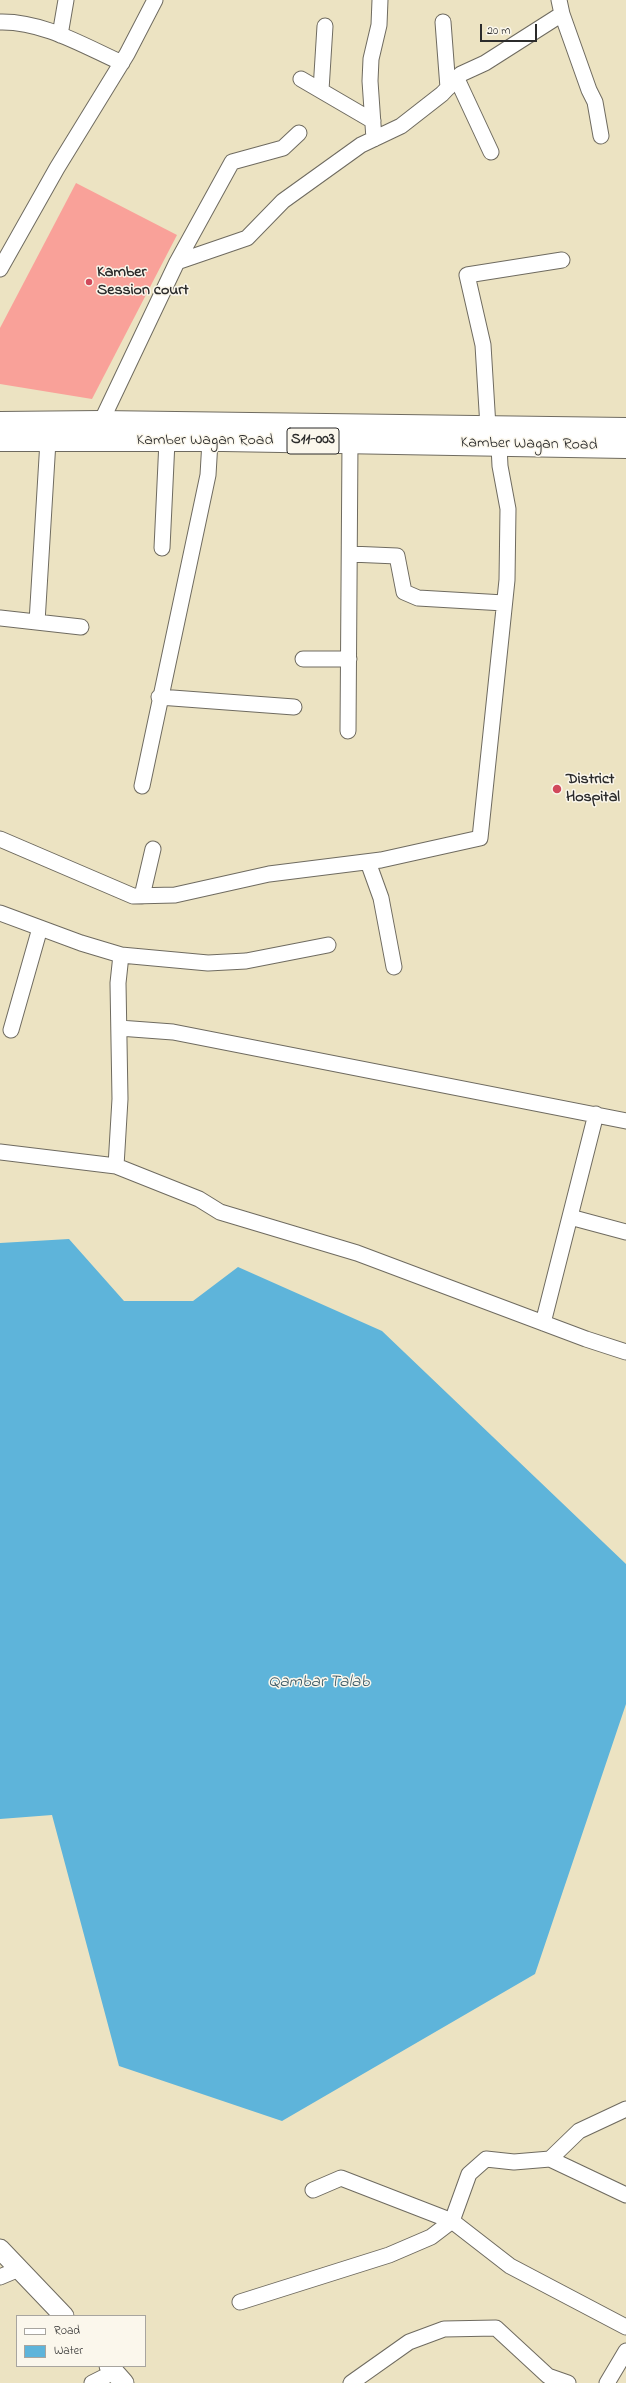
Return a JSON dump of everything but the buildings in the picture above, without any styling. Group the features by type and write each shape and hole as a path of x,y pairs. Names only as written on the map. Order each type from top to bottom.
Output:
{"main road":[{"name":"Kamber Wagan Road","path":"0,423 101,422 626,429"},
{"name":"Kamber Wagan Road","path":"0,440 350,442 499,446 626,447"}],"street":[{"path":"60,35 66,0"},
{"path":"0,269 57,168 122,63 155,0"},
{"path":"374,139 370,81 371,60 379,25 380,0"},
{"path":"178,262 247,238 283,201 361,145 401,126 461,74 485,63 561,7 589,90 595,102 601,136"},
{"path":"0,22 27,24 60,35 122,63"},
{"path":"443,22 452,83 491,152"},
{"path":"321,90 326,26"},
{"path":"301,79 373,120"},
{"path":"101,422 178,262 232,162 283,148 299,133"},
{"path":"488,427 483,345 467,275 562,260"},
{"path":"37,622 48,440"},
{"path":"162,548 167,441"},
{"path":"142,786 158,714 159,697 208,475 210,441"},
{"path":"348,731 350,442"},
{"path":"0,839 133,896 142,896 175,895 269,874 368,862 480,838 507,580 508,509 500,466 499,446"},
{"path":"350,554 398,556 404,592 418,598 504,603"},
{"path":"0,618 81,627"},
{"path":"303,659 349,659"},
{"path":"159,697 294,707"},
{"path":"142,896 153,849"},
{"path":"368,862 381,898 394,968"},
{"path":"0,914 81,944 121,955 208,963 246,961 328,945"},
{"path":"11,1030 40,928"},
{"path":"116,1166 120,1099 118,983 121,955"},
{"path":"119,1028 173,1032 626,1121"},
{"path":"543,1322 596,1114"},
{"path":"0,1152 116,1166 199,1199 220,1212 357,1253 626,1352"},
{"path":"570,1217 626,1232"},
{"path":"550,2159 579,2131 626,2109"},
{"path":"240,2302 389,2255 431,2237 452,2221 470,2174 486,2159 514,2162 550,2159 626,2195"},
{"path":"314,2190 341,2178 452,2221 510,2266 626,2327"},
{"path":"0,2249 63,2315"},
{"path":"0,2277 19,2269"},
{"path":"351,2383 409,2342 444,2329 496,2328 548,2376 568,2383"},
{"path":"607,2383 626,2351"},
{"path":"92,2383 115,2374"}],"water":[{"name":"Qambar Talab","path":"69,1239 124,1301 193,1301 238,1267 382,1331 626,1564 626,1704 535,1974 282,2121 119,2066 52,1815 0,1819 0,1243"}],"place":[{"name":"Kamber Session court","path":"89,282"},
{"name":"District Hospital","path":"557,789"}]}
